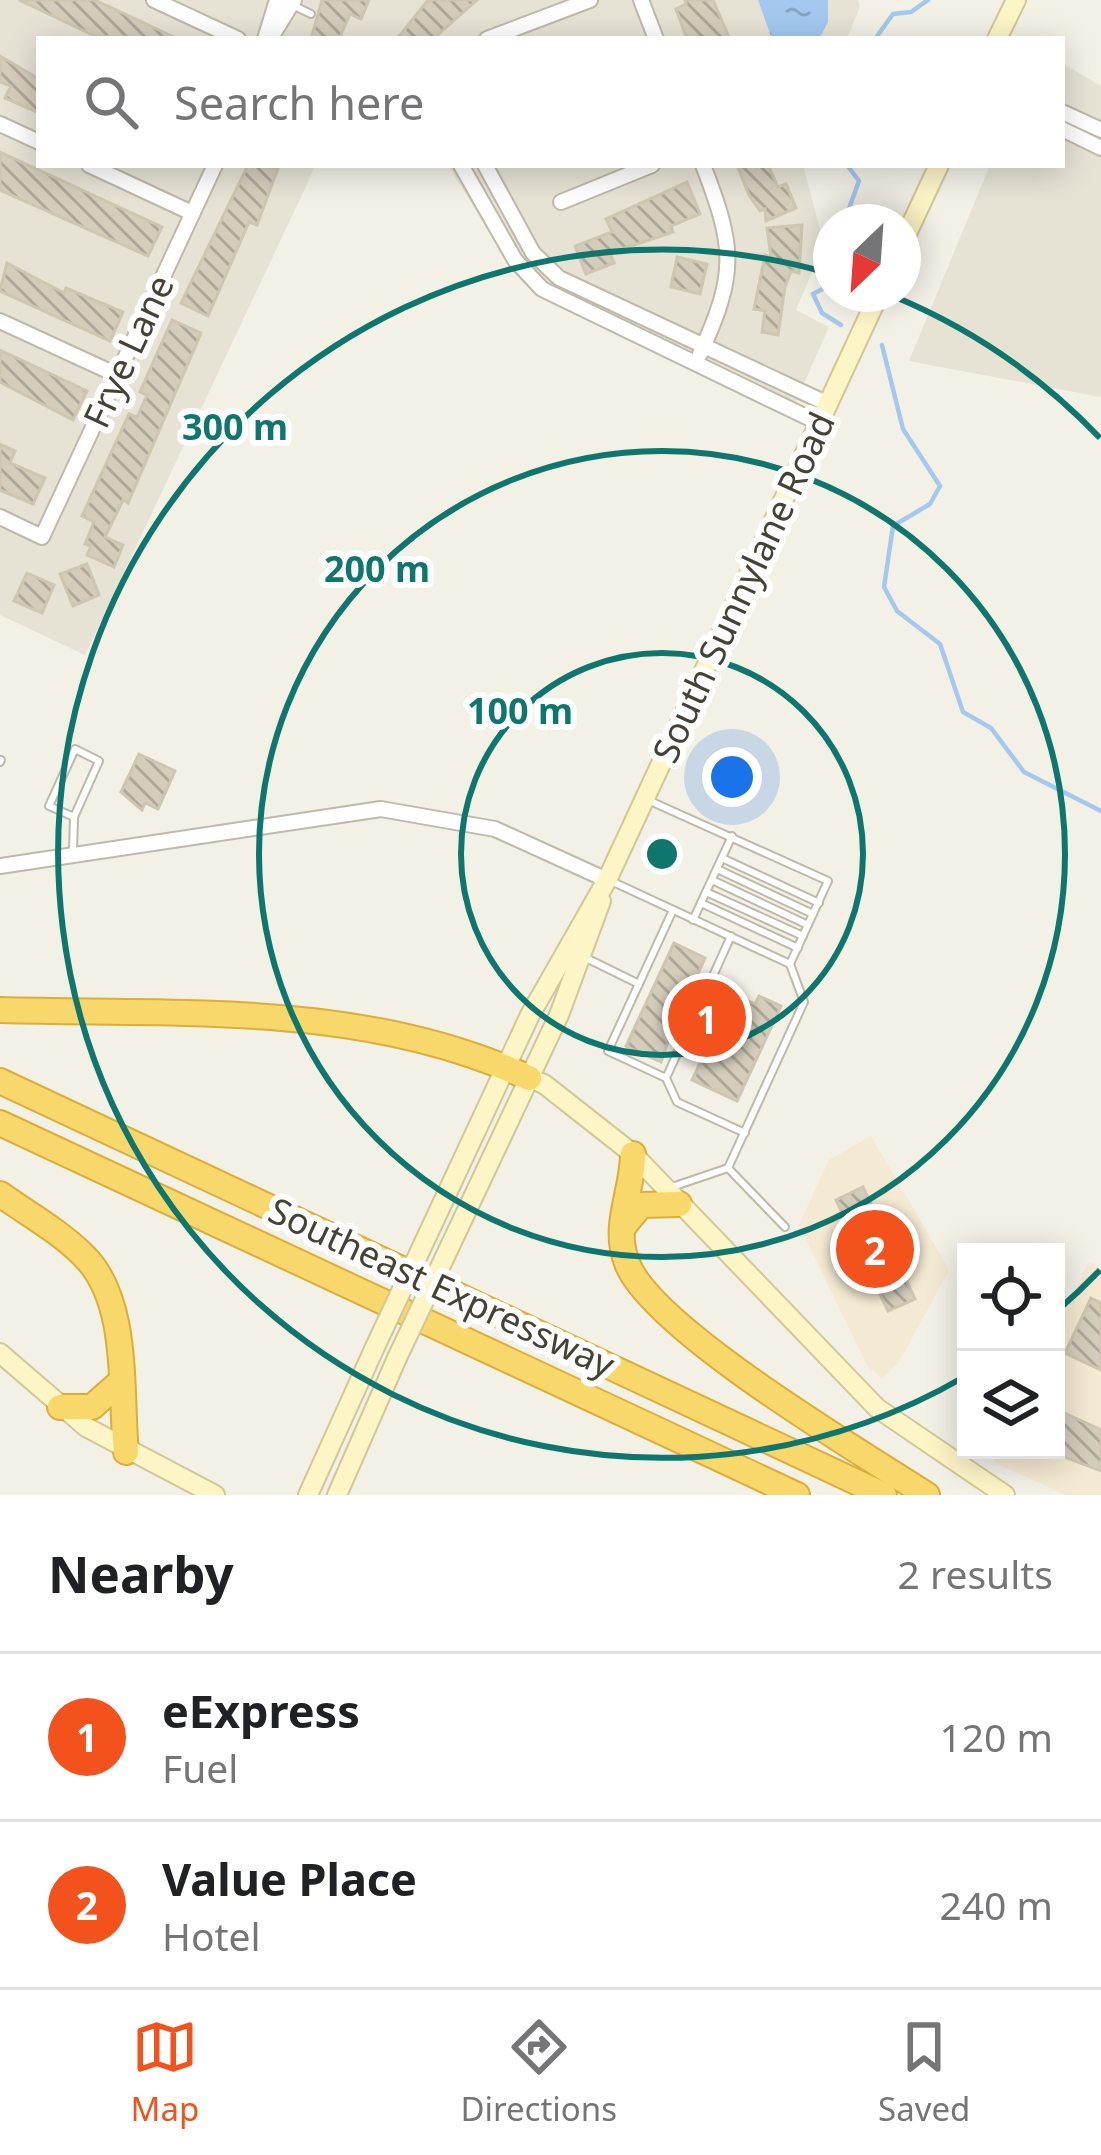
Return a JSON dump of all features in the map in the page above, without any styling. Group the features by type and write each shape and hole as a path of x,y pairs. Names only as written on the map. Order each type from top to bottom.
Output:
{"highway":[{"path":"0,1010 348,1023 433,1041 518,1073"},
{"name":"Southeast Expressway","path":"0,1081 884,1495"},
{"name":"Southeast Expressway","path":"0,1123 796,1495"},
{"path":"632,1154 620,1234 627,1265 656,1306 831,1435 927,1495"},
{"path":"0,1195 68,1242 100,1275 113,1313 126,1452"},
{"path":"620,1234 636,1207 672,1196"},
{"path":"60,1407 92,1407 119,1383"}],"main road":[{"path":"999,36 1016,0"},
{"path":"921,204 938,168"},
{"name":"South Sunnylane Road","path":"308,1495 428,1234 584,957 608,880 871,312"},
{"name":"South Sunnylane Road","path":"337,1495 451,1244 566,946 608,880"},
{"path":"518,1073 544,1084 632,1154 877,1408 1005,1495"},
{"path":"0,1354 60,1407 126,1452 215,1495"}],"street":[{"path":"154,0 232,36"},
{"path":"495,36 590,0"},
{"path":"641,0 655,36"},
{"path":"268,36 286,1"},
{"path":"1065,114 1098,137"},
{"path":"0,124 36,141"},
{"path":"1065,130 1098,137"},
{"path":"94,168 192,213"},
{"name":"Frye Lane","path":"0,518 42,537 214,168"},
{"path":"463,168 529,277 583,312 819,423"},
{"path":"487,168 545,267 591,294 828,404"},
{"path":"561,202 645,168"},
{"path":"695,364 731,267 725,223 704,168"},
{"path":"0,321 117,375"},
{"path":"0,866 381,809 495,830 608,880"}],"lane":[{"path":"286,1 311,14"},
{"path":"491,216 508,208"},
{"path":"583,312 591,294"},
{"path":"73,854 74,817 99,761 75,749 49,806 74,817"},
{"path":"645,799 828,881 790,964"},
{"path":"693,920 732,836"},
{"path":"722,858 819,903"},
{"path":"717,869 814,914"},
{"path":"608,880 790,964 804,1002 728,1168 672,1196"},
{"path":"712,880 808,925"},
{"path":"706,892 803,936"},
{"path":"701,903 798,948"},
{"path":"673,910 608,1051 666,1078 677,1102 745,1133"},
{"path":"703,998 730,937"},
{"path":"584,957 639,984"},
{"path":"666,1078 686,1034"},
{"path":"728,1168 785,1227"}],"shaded area":[{"path":"0,0 858,0 848,36 36,36 36,168 315,168 85,655 0,615"},
{"path":"1065,65 1101,86 1101,397 909,361 989,168 1065,168"},
{"path":"450,168 804,168 813,204 813,270 796,310 829,327 790,415 551,303 504,257"},
{"path":"871,1136 949,1270 899,1362 882,1379 867,1365 799,1225 829,1160"},
{"path":"1089,1262 1101,1268 1101,1495 1065,1495 994,1462 1065,1459 1065,1312"}],"water":[{"path":"758,0 828,0 828,22 821,36 771,36"}],"building":[{"path":"19,0 95,0 172,36 95,36"},
{"path":"322,0 369,0 361,19 350,14 340,36 312,36"},
{"path":"428,0 477,0 436,36 399,36"},
{"path":"685,0 713,0 729,36 686,36 676,9"},
{"path":"0,56 36,77 36,112 5,98 11,86 0,82"},
{"path":"0,152 162,227 148,256 0,190"},
{"path":"247,168 278,168 257,225 249,222 208,316 181,303"},
{"path":"738,168 769,168 778,187 786,184 796,208 766,221 765,209 760,211"},
{"path":"687,182 700,214 671,226 673,232 610,253 614,263 586,274 575,246 612,232 606,219"},
{"path":"802,225 799,273 791,271 785,287 778,335 762,332 765,311 754,309 765,255 771,257 767,228"},
{"path":"677,257 707,264 700,294 671,287"},
{"path":"7,263 64,293 66,288 123,312 110,341 0,291"},
{"path":"172,320 201,333 128,503 123,500 105,537 123,545 114,567 87,555 91,546 85,544 94,522 82,516 129,414 137,417 147,395 140,392"},
{"path":"0,350 87,391 73,420 0,382"},
{"path":"0,444 15,451 10,463 45,478 33,504 0,490"},
{"path":"87,564 99,595 73,606 60,574"},
{"path":"27,573 54,585 42,613 14,601"},
{"path":"139,754 175,771 158,809 145,803 142,810 121,792"},
{"path":"674,943 705,958 690,992 699,1004 710,1001 726,1009 733,994 755,1004 759,996 781,1006 737,1101 692,1080 709,1044 693,1036 690,1028 673,1027 661,1062 626,1046"},
{"path":"863,1187 915,1299 888,1311 836,1200"},
{"path":"1091,1298 1101,1303 1101,1370 1065,1353"},
{"path":"1065,1413 1101,1430 1101,1471 1065,1457"}],"waterway":[{"path":"877,36 893,14 911,12 928,0"},
{"path":"849,168 859,181 851,204"},
{"path":"822,312 841,325"},
{"path":"882,345 903,429 940,486 930,504 893,526 884,587 897,611 940,644 963,712 991,728 1024,772 1101,811"}],"place":[{"name":"eExpress","path":"707,1018"},
{"name":"Value Place","path":"875,1249"}]}
